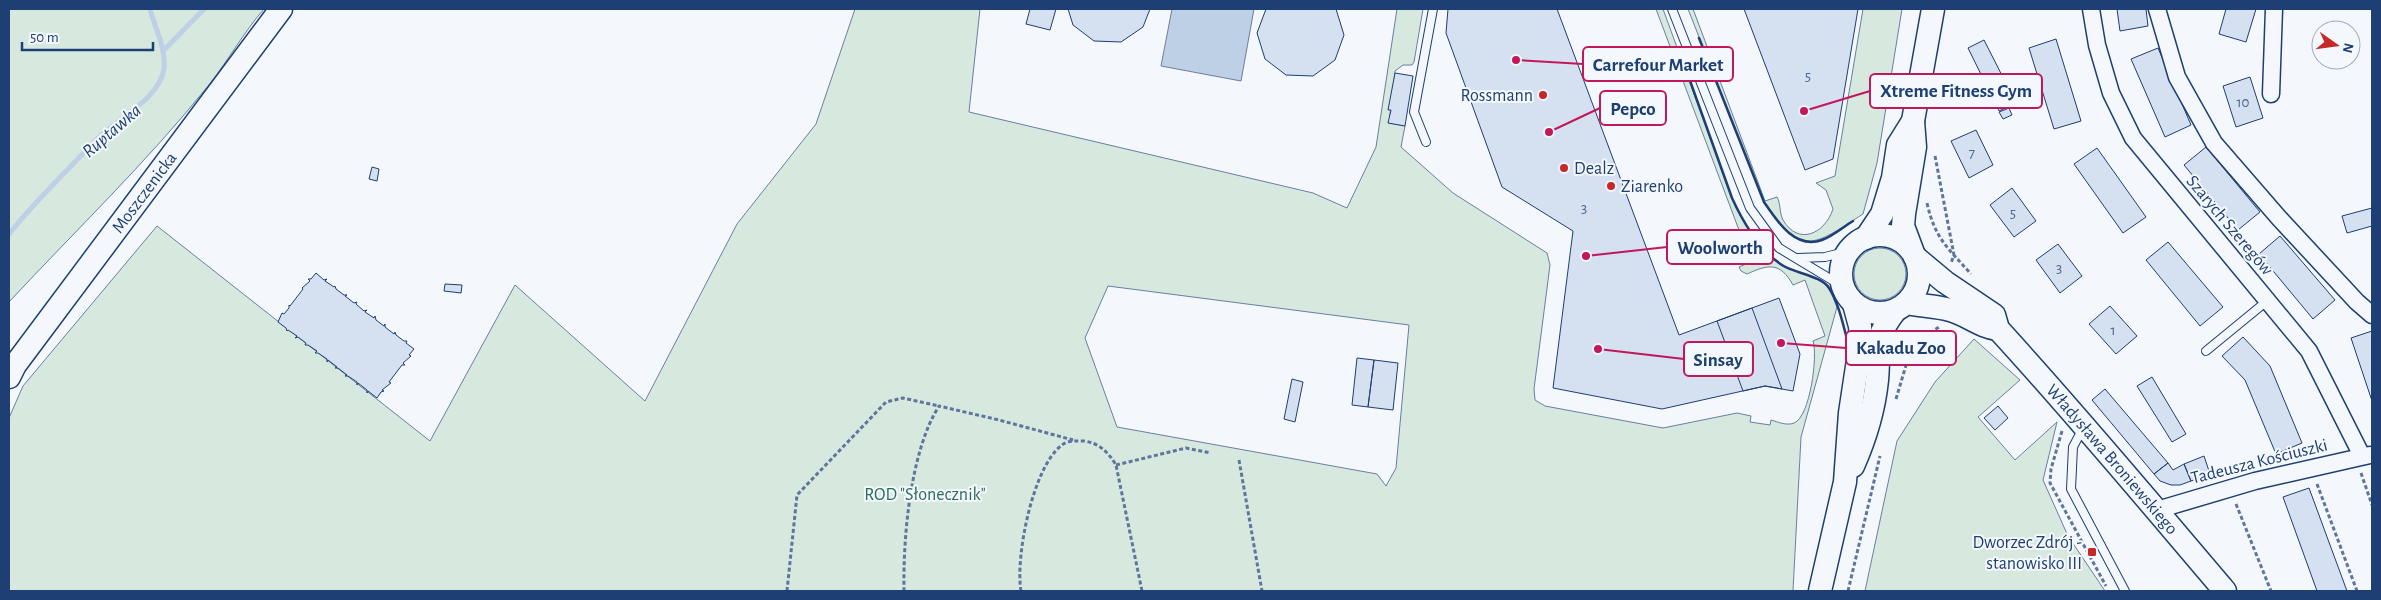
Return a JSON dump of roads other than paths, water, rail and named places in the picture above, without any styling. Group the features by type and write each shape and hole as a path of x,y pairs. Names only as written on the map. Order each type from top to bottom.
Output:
{"street":[{"name":"Moszczenicka","path":"9,377 15,365 281,9"},
{"path":"1845,482 1860,451 1871,418 1877,380 1877,348 1880,334 1901,307 1916,292 1920,278 1903,226 1915,147 1913,121 1933,9"},
{"name":"Szarych Szeregów","path":"2091,9 2097,45 2111,93 2133,138 2309,351 2364,459"},
{"path":"2156,9 2177,77 2214,143 2279,218 2357,302 2372,315"},
{"path":"2272,94 2274,9"},
{"path":"1820,591 1845,482 1853,386 1861,340 1860,326 1848,295 1842,268 1857,245 1882,214 1893,178 1898,145 1913,121"},
{"path":"1857,245 1887,236 1901,241 1913,254"},
{"name":"Władysława Broniewskiego","path":"1913,254 1945,282 1994,315 1998,329 2085,424 2123,472 2225,591"},
{"path":"1848,295 1874,313 1901,307 1950,310 1962,314 1985,328 1998,329"},
{"name":"Tadeusza Kościuszki","path":"2157,510 2256,480 2364,459"}],"lane":[{"path":"1426,142 1414,112 1433,9"},
{"path":"1672,9 1750,208 1780,248 1798,258 1848,295"},
{"path":"1798,258 1825,257 1857,245"},
{"path":"2206,351 2267,301"},
{"path":"2085,424 2073,447 2071,490 2125,591"}],"water":[{"path":"1172,9 1254,9 1241,81 1161,66"}],"waterway":[{"name":"Ruptawka","path":"9,234 40,198 103,133 136,108 155,90 161,79 164,61 162,46 150,9"},
{"path":"164,50 204,9"}],"place":[{"name":"Carrefour Market","path":"1516,60"},
{"name":"Rossmann","path":"1543,95"},
{"name":"Xtreme Fitness Gym","path":"1804,111"},
{"name":"Pepco","path":"1549,132"},
{"name":"Dealz","path":"1564,168"},
{"name":"Ziarenko","path":"1611,186"},
{"name":"Woolworth","path":"1586,256"},
{"name":"Kakadu Zoo","path":"1781,343"},
{"name":"Sinsay","path":"1598,349"},
{"name":"Dworzec Zdrój - stanowisko III","path":"2092,552"}],"park label":[{"name":"ROD \"Słonecznik\"","path":"925,494"}]}
